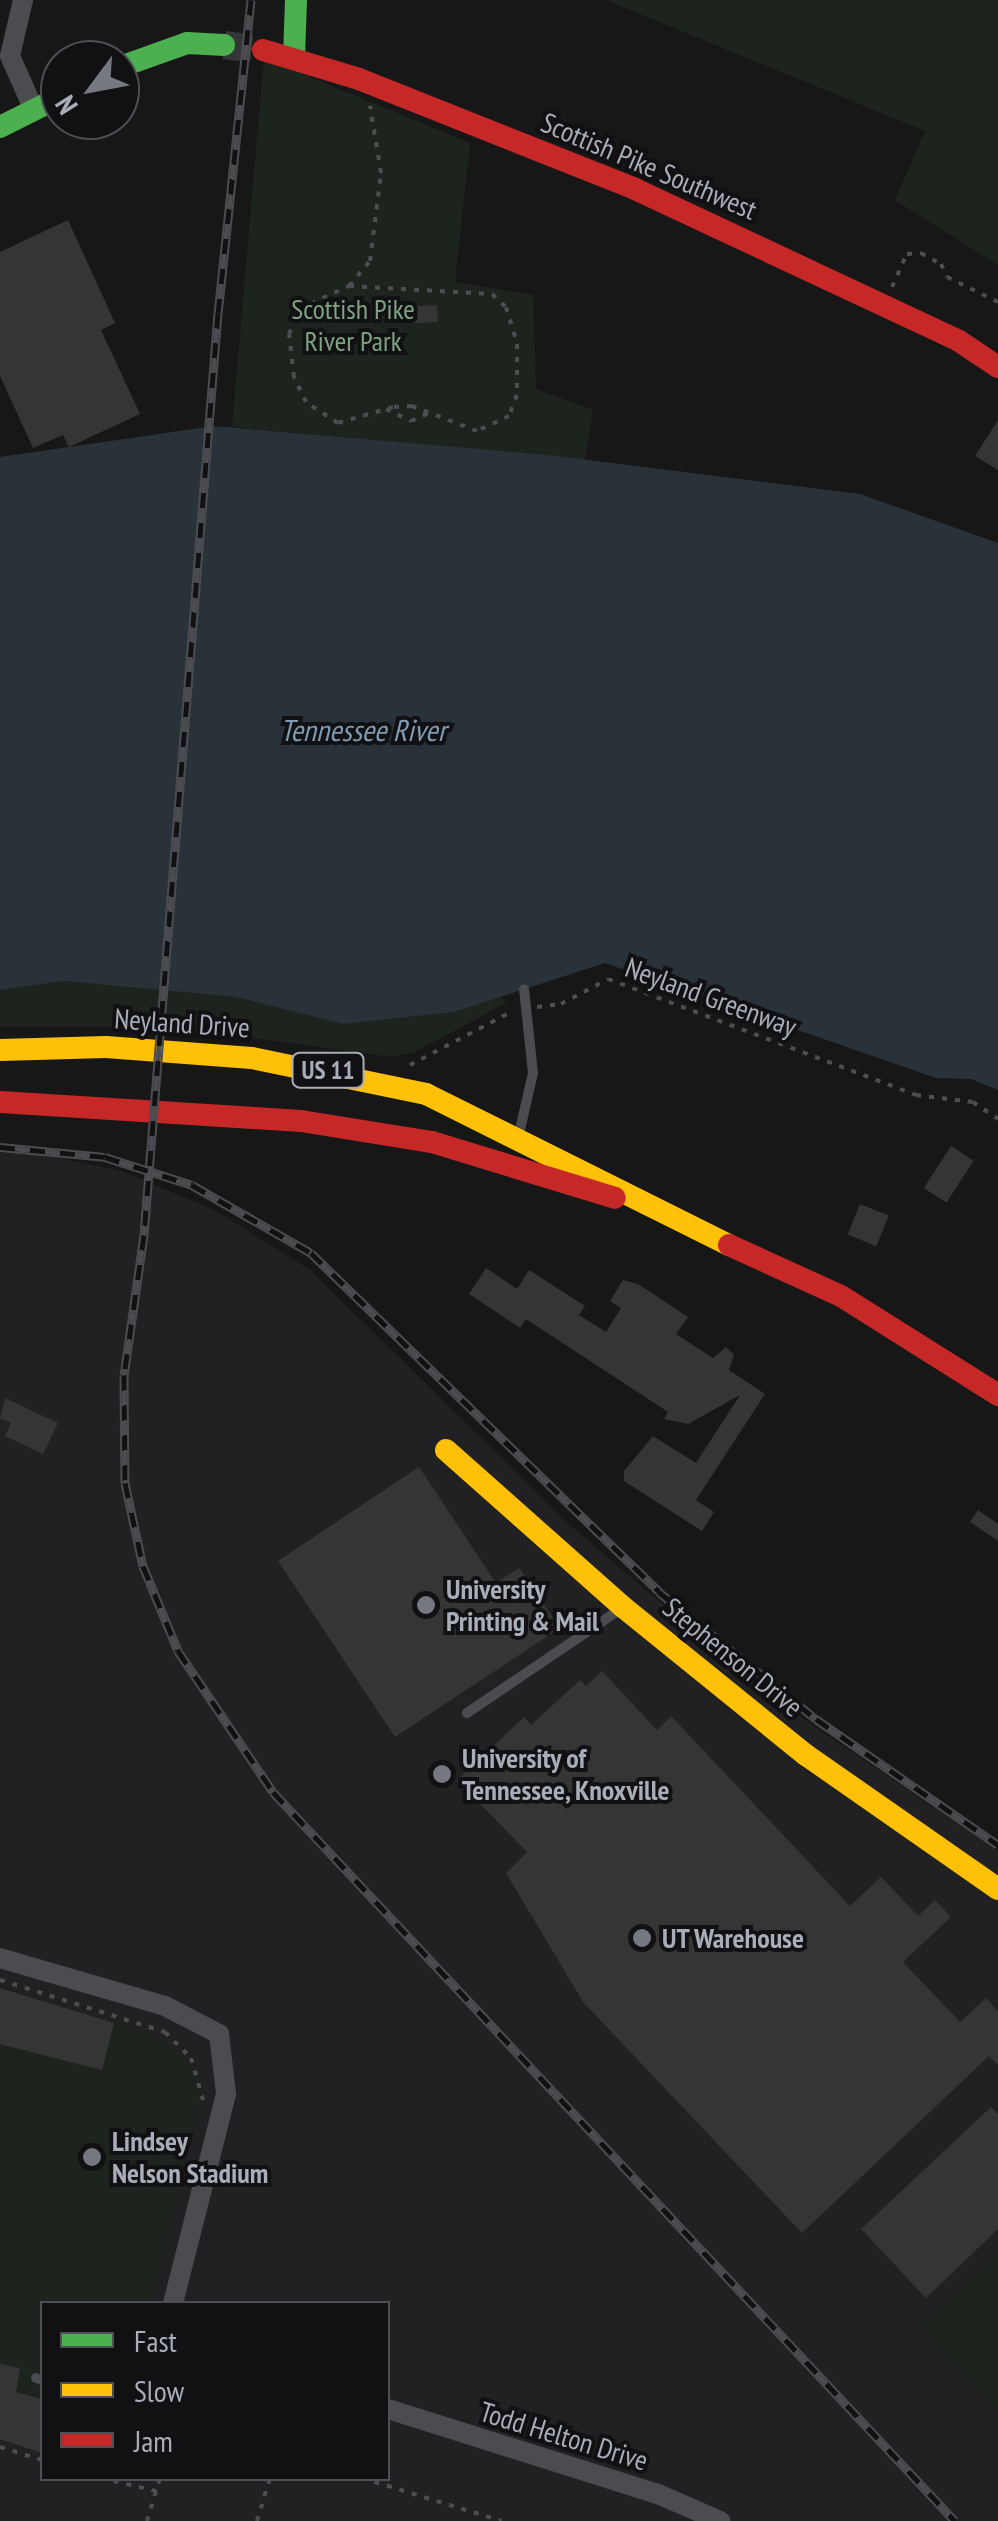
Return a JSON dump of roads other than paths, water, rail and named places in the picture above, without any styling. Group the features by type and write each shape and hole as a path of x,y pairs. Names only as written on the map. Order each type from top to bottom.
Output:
{"street":[{"path":"23,0 10,56 34,110"},
{"path":"294,56 296,0"},
{"path":"140,60 186,43 224,45"},
{"name":"Scottish Pike Southwest","path":"263,50 359,78 634,189 886,306 998,367"},
{"path":"0,127 40,107"},
{"name":"Neyland Drive","path":"0,1050 160,1050 343,1072 426,1094 519,1135 602,1178 628,1200 841,1296 998,1395"},
{"name":"Neyland Drive","path":"0,1102 301,1120 432,1142 593,1196 628,1200"},
{"name":"Stephenson Drive","path":"446,1450 623,1607 806,1754 998,1889"},
{"path":"0,1958 165,2006 218,2034 226,2094 174,2301"},
{"name":"Todd Helton Drive","path":"390,2410 658,2494 720,2521"}],"lane":[{"path":"519,1135 532,1073 524,989"},
{"path":"466,1713 623,1607"}],"water":[{"name":"Tennessee River","path":"214,426 547,455 860,494 998,543 998,1090 971,1079 936,1078 605,963 454,1012 343,1024 236,997 64,981 0,990 0,457"}],"tunnel":[{"path":"224,45 263,50"}],"railway":[{"path":"251,0 218,313 144,1235 124,1375 125,1483 143,1566 178,1651 273,1792 955,2521"},
{"path":"0,1147 105,1157 192,1185 311,1253 659,1592 816,1719 998,1845"}],"place":[{"name":"University Printing & Mail","path":"426,1605"},
{"name":"University of Tennessee, Knoxville","path":"442,1774"},
{"name":"UT Warehouse","path":"642,1938"},
{"name":"Lindsey Nelson Stadium","path":"92,2157"}],"park label":[{"name":"Scottish Pike River Park","path":"353,325"}]}
